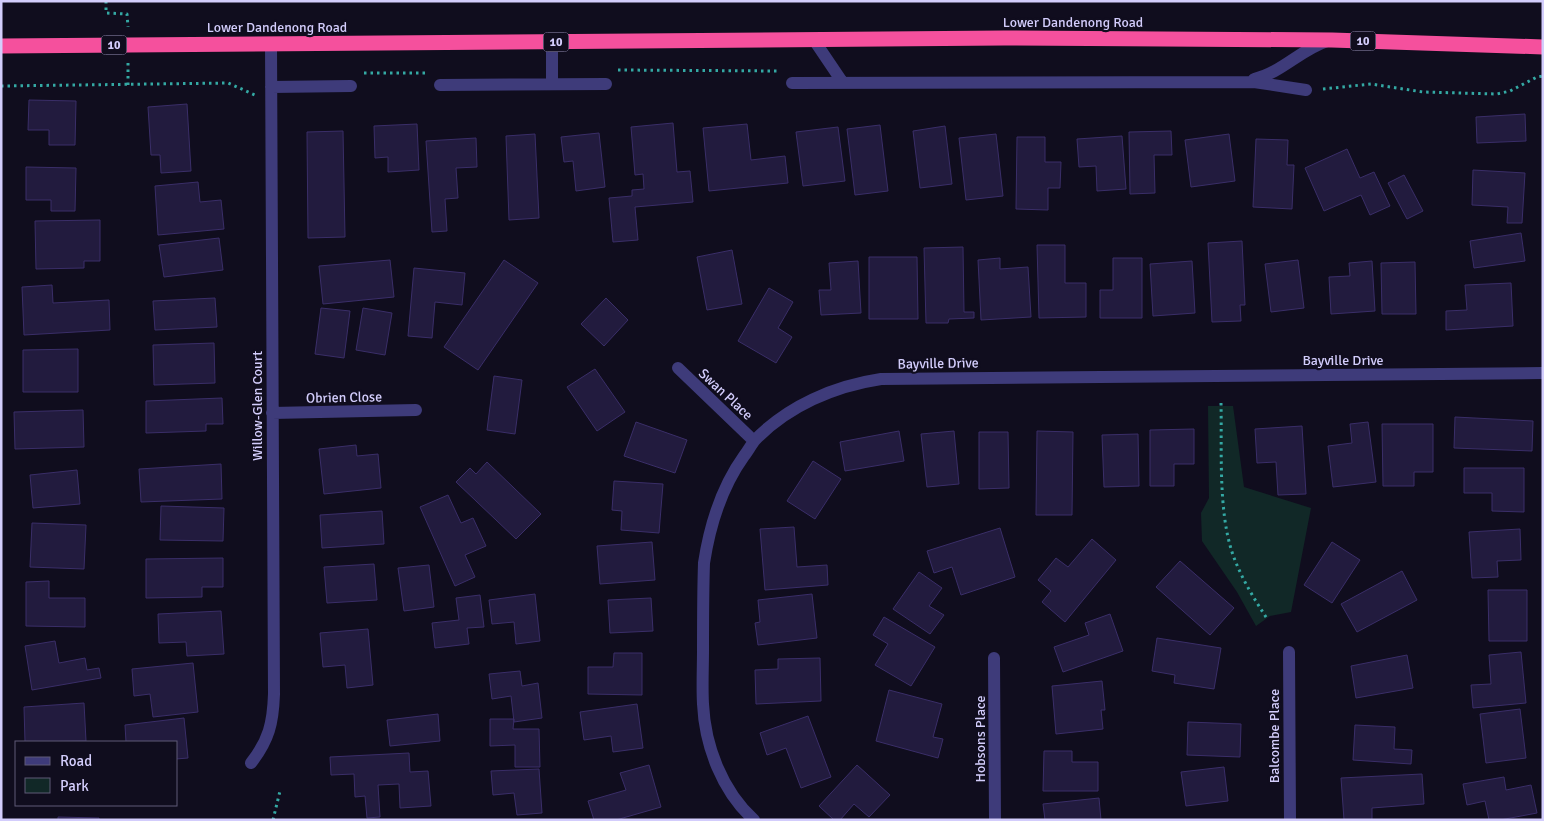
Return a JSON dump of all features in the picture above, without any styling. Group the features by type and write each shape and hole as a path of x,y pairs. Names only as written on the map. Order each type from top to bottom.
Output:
{"highway":[{"name":"Lower Dandenong Road","path":"1,46 1004,38 1332,40 1543,47"}],"street":[{"path":"814,40 844,83"},
{"name":"Lower Dandenong Road","path":"1244,82 1271,74 1310,49 1332,40"},
{"path":"552,42 552,84"},
{"name":"Willow-Glen Court","path":"251,763 260,752 268,736 273,716 274,694 271,44"},
{"name":"Lower Dandenong Road","path":"792,83 1260,82 1306,90"},
{"path":"440,85 603,84"},
{"path":"271,88 351,86"},
{"name":"Swan Place","path":"678,368 754,441"},
{"name":"Bayville Drive","path":"754,820 732,794 720,775 711,752 706,730 703,704 704,563 713,516 738,464 754,441 777,421 807,402 832,390 858,382 880,379 1543,373"},
{"name":"Obrien Close","path":"272,413 416,410"},
{"name":"Balcombe Place","path":"1289,652 1290,820"},
{"name":"Hobsons Place","path":"994,658 995,820"}],"path":[{"path":"603,84 601,74 604,71 610,70 784,72"},
{"path":"351,86 352,73 431,73 440,85"},
{"path":"1306,90 1371,84 1423,92 1497,94 1510,91 1537,77 1543,76"},
{"path":"1,86 228,83 271,102"},
{"path":"1221,403 1223,493 1226,530 1232,553 1243,577 1268,620"},
{"path":"273,820 280,791"}],"green space":[{"path":"1208,406 1233,406 1244,487 1311,508 1291,612 1270,616 1256,626 1237,592 1202,541 1201,513 1209,498"}],"building":[{"path":"29,100 76,101 75,145 49,145 49,130 28,130"},
{"path":"187,104 191,171 161,173 160,155 151,155 148,107"},
{"path":"1525,114 1526,141 1477,143 1476,117"},
{"path":"673,123 677,172 690,171 693,202 635,207 638,240 613,242 609,198 632,196 632,190 644,189 643,174 635,175 631,127"},
{"path":"417,124 419,170 388,172 388,157 375,158 374,126"},
{"path":"747,124 751,160 785,156 788,183 709,191 703,128"},
{"path":"880,125 888,191 855,195 847,129"},
{"path":"945,126 952,184 920,188 913,131"},
{"path":"838,127 845,181 803,186 796,132"},
{"path":"343,131 345,237 308,238 307,132"},
{"path":"1171,131 1172,155 1154,155 1155,193 1130,194 1129,132"},
{"path":"599,133 605,187 576,191 573,161 564,162 561,137"},
{"path":"535,134 539,218 509,220 506,136"},
{"path":"996,134 1003,196 966,200 959,138"},
{"path":"1229,134 1235,181 1191,187 1185,140"},
{"path":"1122,136 1126,189 1097,191 1096,166 1079,167 1077,139"},
{"path":"1017,137 1045,137 1045,162 1061,162 1060,188 1048,188 1048,210 1016,209"},
{"path":"476,138 477,167 456,168 458,198 445,199 447,231 432,232 426,141"},
{"path":"1256,139 1288,140 1287,165 1294,165 1292,209 1253,207"},
{"path":"1347,149 1360,178 1374,172 1390,206 1370,215 1361,195 1324,211 1305,168"},
{"path":"26,167 76,168 75,211 51,211 51,200 26,200"},
{"path":"1473,170 1525,173 1522,223 1507,223 1508,207 1472,205"},
{"path":"1404,175 1423,211 1407,219 1388,183"},
{"path":"198,182 200,202 221,200 224,229 158,235 155,186"},
{"path":"100,220 100,261 84,261 84,268 36,269 35,221"},
{"path":"1521,233 1525,261 1474,268 1470,241"},
{"path":"219,238 223,270 164,277 159,245"},
{"path":"1242,241 1245,305 1240,305 1241,321 1212,322 1208,243"},
{"path":"1037,245 1065,245 1065,283 1086,283 1086,317 1039,318"},
{"path":"963,247 964,312 974,312 974,318 949,319 948,323 926,323 924,248"},
{"path":"732,250 742,304 707,310 697,257"},
{"path":"869,257 917,257 918,319 869,319"},
{"path":"1000,258 1000,269 1028,267 1031,317 981,320 978,260"},
{"path":"1113,258 1142,258 1142,318 1100,318 1100,290 1113,290"},
{"path":"390,260 394,297 323,304 319,266"},
{"path":"504,260 538,283 478,370 444,347"},
{"path":"1298,260 1304,308 1271,312 1265,264"},
{"path":"858,261 861,313 821,315 819,290 831,290 829,263"},
{"path":"1192,261 1195,313 1153,316 1150,264"},
{"path":"1372,261 1375,311 1331,314 1329,277 1350,276 1349,263"},
{"path":"1415,262 1416,314 1382,314 1381,263"},
{"path":"414,268 465,273 462,305 435,302 432,338 408,336"},
{"path":"1511,283 1513,326 1446,330 1446,311 1467,310 1465,285"},
{"path":"52,285 53,303 109,300 110,330 24,335 22,287"},
{"path":"769,288 793,302 778,328 792,337 776,363 738,341"},
{"path":"215,298 217,327 155,330 153,301"},
{"path":"606,298 628,320 604,346 581,324"},
{"path":"321,308 350,311 344,358 315,354"},
{"path":"363,308 392,313 385,355 356,350"},
{"path":"214,343 215,383 154,385 153,345"},
{"path":"78,349 78,392 23,392 23,350"},
{"path":"595,369 625,412 597,431 567,387"},
{"path":"494,376 522,380 515,434 487,430"},
{"path":"222,398 223,424 206,424 206,431 146,433 146,401"},
{"path":"83,410 84,447 15,449 14,412"},
{"path":"1455,417 1533,421 1532,451 1454,448"},
{"path":"636,422 687,440 675,473 624,456"},
{"path":"1368,422 1376,482 1333,487 1328,446 1352,443 1350,424"},
{"path":"1382,424 1433,424 1433,472 1414,472 1414,486 1383,486"},
{"path":"1302,426 1306,494 1278,495 1276,462 1257,463 1255,429"},
{"path":"1194,429 1194,464 1174,464 1174,486 1150,486 1150,430"},
{"path":"899,431 904,461 845,471 840,442"},
{"path":"954,431 959,484 927,487 921,434"},
{"path":"1037,431 1073,432 1072,515 1036,515"},
{"path":"979,432 1008,432 1009,488 979,489"},
{"path":"1138,434 1139,486 1104,487 1102,435"},
{"path":"356,445 357,456 378,454 381,488 324,494 319,449"},
{"path":"813,461 841,479 815,519 787,501"},
{"path":"487,462 541,514 516,539 456,482 470,468 476,474"},
{"path":"221,464 222,499 141,502 139,469"},
{"path":"1464,468 1524,468 1524,512 1492,511 1492,493 1464,493"},
{"path":"77,470 80,504 33,508 30,475"},
{"path":"614,481 663,484 659,533 621,530 622,511 612,510"},
{"path":"448,495 461,523 473,518 486,546 465,555 475,577 455,586 420,507"},
{"path":"161,506 224,508 223,541 160,540"},
{"path":"382,511 384,544 322,548 320,515"},
{"path":"32,523 86,525 84,569 30,567"},
{"path":"794,527 797,567 827,565 828,585 765,590 760,529"},
{"path":"1000,528 1015,577 961,595 952,567 934,573 927,551"},
{"path":"1520,529 1521,560 1497,561 1498,577 1472,578 1469,532"},
{"path":"1092,539 1116,560 1065,622 1042,602 1051,591 1038,580 1056,558 1068,567"},
{"path":"652,542 655,580 600,584 597,546"},
{"path":"1332,542 1360,560 1332,603 1304,585"},
{"path":"223,558 223,587 202,587 202,597 146,598 146,559"},
{"path":"1180,561 1234,608 1210,635 1156,587"},
{"path":"374,564 377,600 327,603 324,567"},
{"path":"429,565 434,607 404,611 398,568"},
{"path":"1402,571 1417,600 1357,632 1341,604"},
{"path":"919,572 942,588 929,606 944,615 930,634 893,609"},
{"path":"49,581 49,598 85,598 85,627 26,626 26,582"},
{"path":"1488,590 1527,590 1527,641 1489,641"},
{"path":"535,594 540,641 516,644 514,622 492,624 489,600"},
{"path":"812,594 817,638 758,645 755,623 760,622 758,600"},
{"path":"480,595 484,627 467,628 469,644 435,648 432,623 459,620 456,598"},
{"path":"651,598 653,631 610,633 608,600"},
{"path":"221,611 224,654 187,656 186,642 159,643 158,614"},
{"path":"1110,614 1123,651 1063,672 1054,647 1089,635 1085,623"},
{"path":"884,617 935,647 911,686 875,665 888,644 873,635"},
{"path":"368,629 373,685 347,688 345,665 323,667 320,633"},
{"path":"1157,638 1221,648 1214,689 1174,683 1175,675 1152,671"},
{"path":"55,641 59,663 85,658 87,670 99,668 101,678 32,690 25,646"},
{"path":"1521,652 1526,703 1473,708 1471,685 1491,684 1489,655"},
{"path":"614,653 642,653 642,695 588,694 588,667 613,667"},
{"path":"1407,655 1413,688 1356,698 1351,666"},
{"path":"820,658 821,701 756,704 755,670 778,669 778,659"},
{"path":"193,663 198,712 153,717 150,694 134,696 132,669"},
{"path":"520,671 522,686 538,683 542,718 514,722 511,696 492,699 489,674"},
{"path":"1102,681 1105,710 1101,710 1103,729 1056,734 1052,686"},
{"path":"889,690 942,704 933,737 943,739 938,758 876,741"},
{"path":"84,703 86,741 25,741 24,707"},
{"path":"637,704 643,748 613,752 611,736 584,740 580,712"},
{"path":"1520,709 1526,758 1486,763 1480,714"},
{"path":"438,714 440,741 390,746 387,720"},
{"path":"808,716 831,777 801,788 786,748 767,755 760,733"},
{"path":"184,718 188,758 178,759 178,741 126,741 125,725"},
{"path":"490,719 514,719 513,729 539,729 540,767 515,767 515,745 490,746"},
{"path":"1188,722 1241,724 1240,757 1187,755"},
{"path":"1355,725 1395,727 1394,749 1412,750 1411,764 1353,760"},
{"path":"1044,751 1072,751 1072,762 1098,762 1098,791 1043,791"},
{"path":"409,753 410,772 428,771 431,806 400,808 399,784 378,785 380,817 367,818 365,796 355,797 354,774 331,775 330,757"},
{"path":"649,765 661,807 616,820 594,820 588,801 626,790 620,773"},
{"path":"857,765 890,795 869,817 854,804 840,820 834,820 819,806"},
{"path":"1224,767 1228,801 1186,806 1181,772"},
{"path":"539,769 542,813 517,815 514,793 493,795 491,771"},
{"path":"1422,774 1424,804 1372,808 1372,820 1344,820 1341,778"},
{"path":"1504,777 1506,790 1531,785 1537,813 1500,820 1489,820 1485,801 1467,805 1463,784"},
{"path":"1099,798 1101,820 1045,820 1043,804"},
{"path":"58,817 99,818 99,820 58,820"}]}
